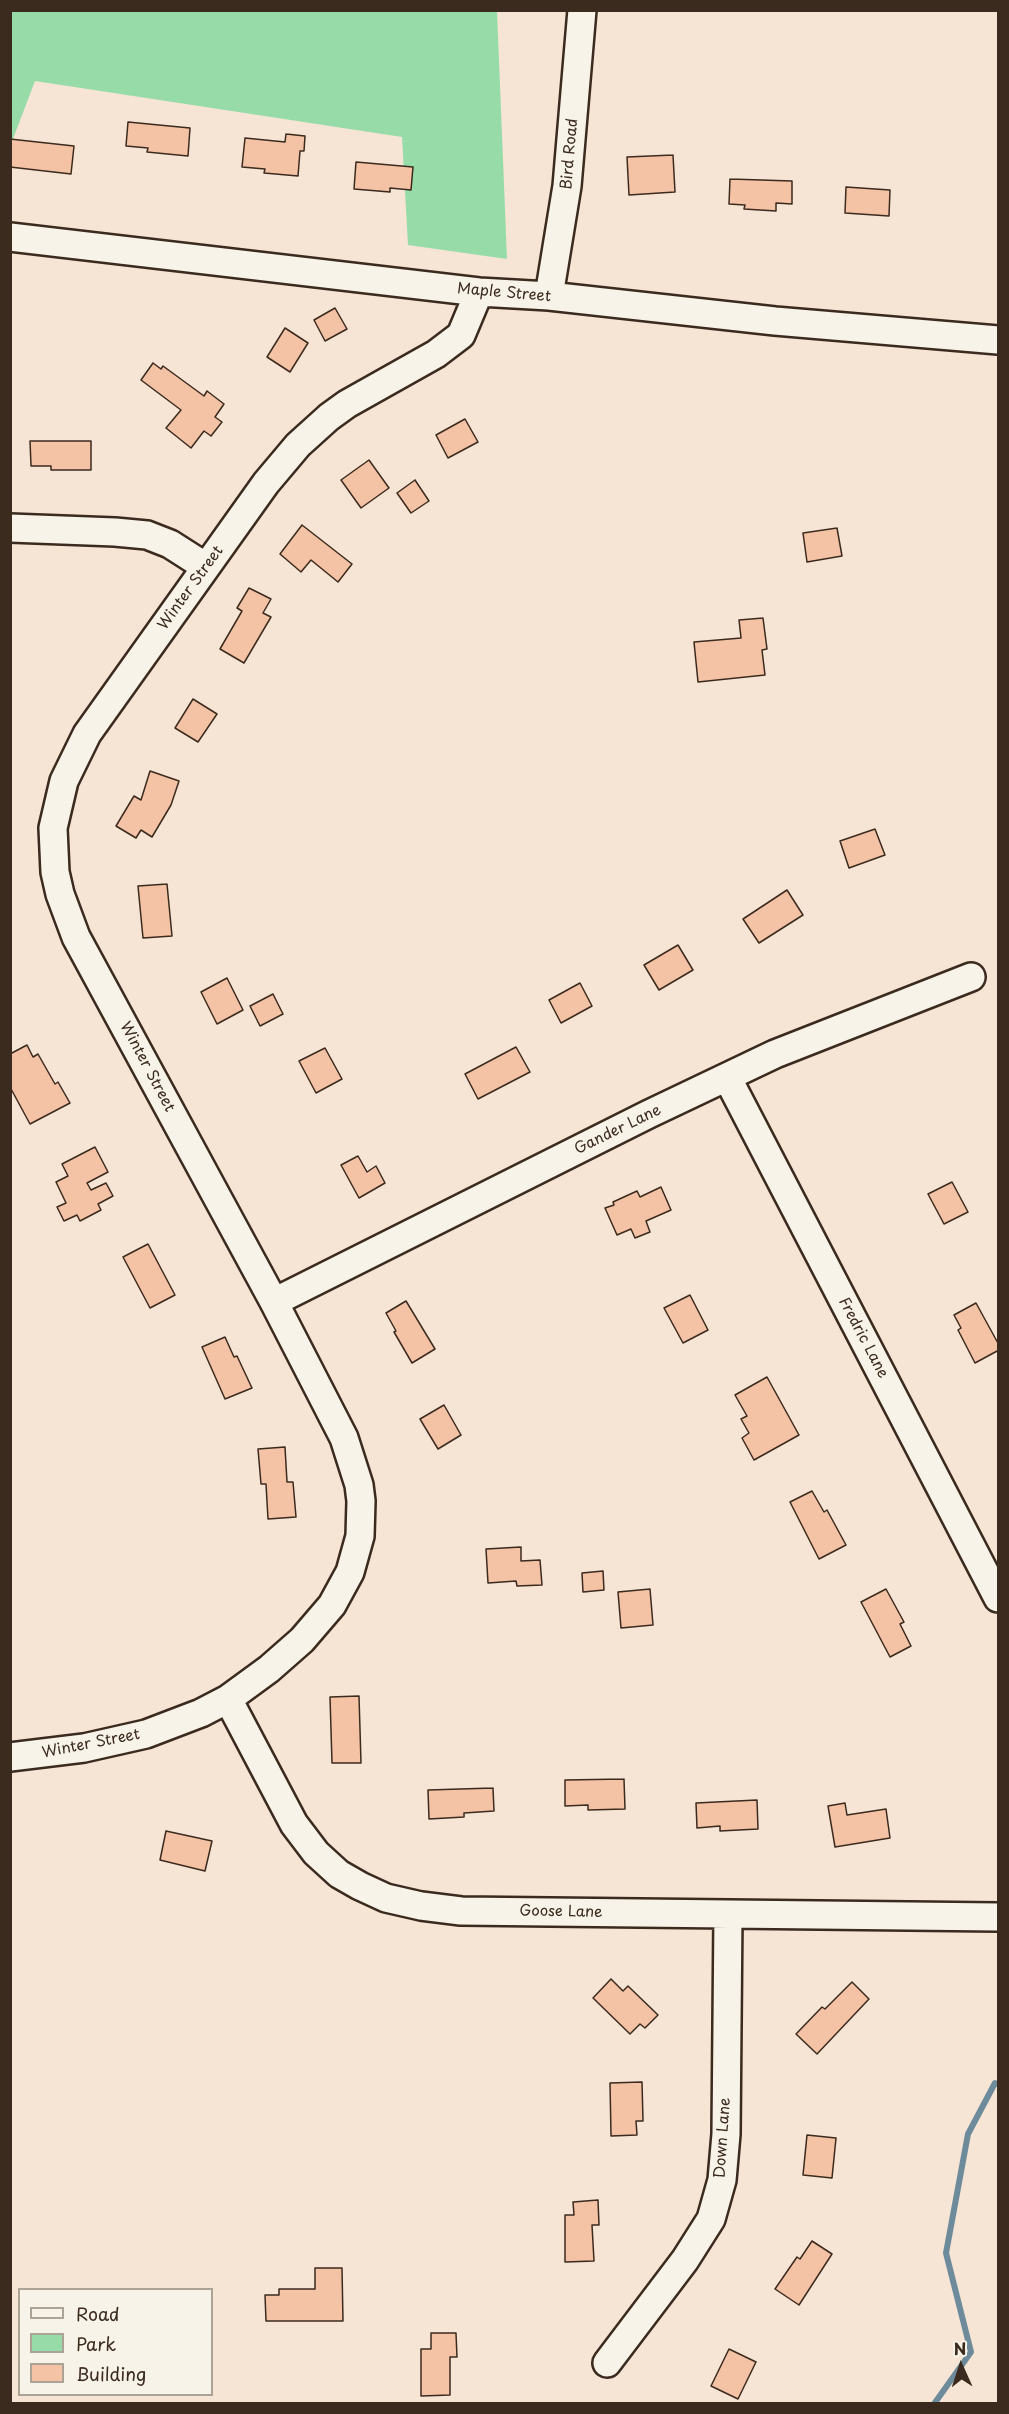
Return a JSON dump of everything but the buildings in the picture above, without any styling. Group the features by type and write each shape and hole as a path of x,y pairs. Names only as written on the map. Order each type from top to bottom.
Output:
{"street":[{"name":"Bird Road","path":"549,296 567,186 582,10"},
{"name":"Maple Street","path":"10,237 479,292 549,296 775,321 999,340"},
{"name":"Winter Street","path":"10,1757 84,1748 146,1734 201,1713 228,1699 269,1669 302,1640 332,1605 350,1572 360,1536 362,1517 358,1485 344,1438 274,1302 76,937 60,894 55,872 54,820 64,781 87,734 266,483 297,445 347,404 436,354 461,335 479,292"},
{"path":"10,528 147,535 170,544 206,567"},
{"name":"Gander Lane","path":"274,1302 775,1054 970,977"},
{"name":"Fredric Lane","path":"727,1077 999,1598"},
{"name":"Goose Lane","path":"228,1699 294,1824 316,1853 339,1874 377,1894 421,1906 461,1911 999,1917"},
{"name":"Down Lane","path":"607,2363 686,2260 711,2219 722,2180 726,2134 728,1914"}],"green space":[{"path":"11,11 497,11 507,259 408,245 402,137 35,81 11,144"}],"waterway":[{"path":"934,2404 971,2352 946,2253 968,2134 995,2083 998,2084"}]}
